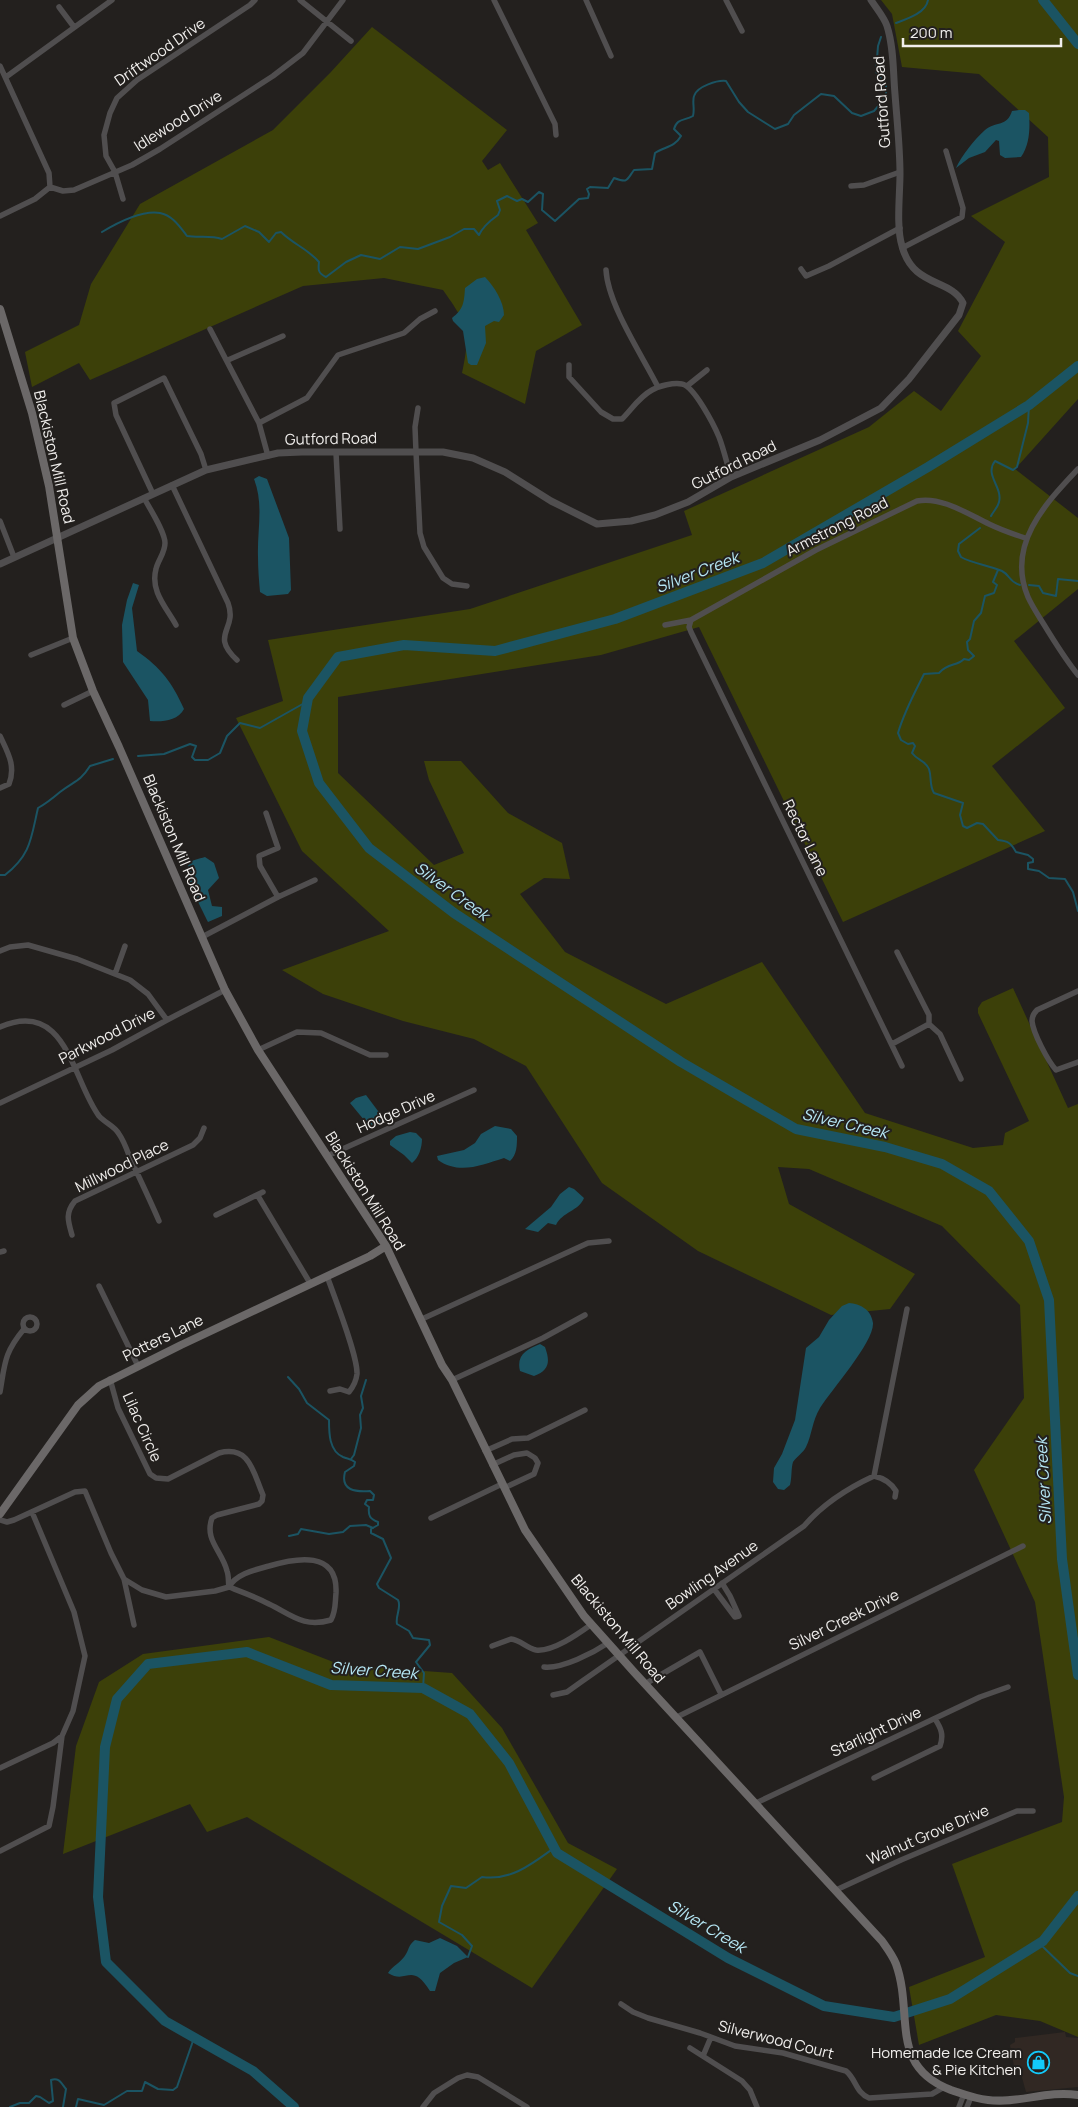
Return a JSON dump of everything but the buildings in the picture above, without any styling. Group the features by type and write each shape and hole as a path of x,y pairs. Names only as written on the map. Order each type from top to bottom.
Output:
{"main road":[{"name":"Blackiston Mill Road","path":"0,309 4,335 32,413 49,486 73,638 93,691 225,990 258,1050 386,1246 442,1365 452,1380 525,1530 558,1580 608,1643 882,1941 895,1961 911,2058 918,2068 930,2079 944,2087"},
{"name":"Potters Lane","path":"0,1514 78,1405 110,1379 386,1246"},
{"path":"944,2087 968,2096 998,2101 1052,2094 1078,2095"}],"street":[{"path":"6,78 112,0"},
{"name":"Driftwood Drive","path":"123,198 115,172 106,156 104,136 110,113 117,98 137,80 255,0"},
{"path":"300,0 351,41"},
{"name":"Idlewood Drive","path":"50,187 63,191 74,190 160,149 273,76 303,53 343,0"},
{"path":"494,0 556,124 556,136"},
{"path":"586,0 611,56"},
{"path":"726,0 742,31"},
{"name":"Gutford Road","path":"0,564 206,470 268,456 302,452 443,452 473,458 505,472 551,501 597,524 631,521 655,515 688,502 731,477 820,440 881,408 909,378 959,315 963,304 960,298 951,290 927,280 914,270 907,261 902,248 900,172 892,48 886,25 871,0"},
{"path":"59,7 74,28"},
{"path":"0,66 50,173 50,187 35,199 0,216"},
{"path":"902,248 962,217 963,208 946,151"},
{"path":"851,186 864,185 900,172"},
{"path":"800,269 806,276 900,228"},
{"path":"606,270 607,282 618,310 658,387"},
{"path":"259,423 307,398 338,355 404,333 420,319 435,311"},
{"path":"210,328 259,423 268,456"},
{"path":"228,360 283,336"},
{"path":"569,365 569,377 601,412 613,419 622,420 636,402 658,387 681,383 687,386 705,411 718,436 731,477"},
{"path":"687,386 707,370"},
{"path":"153,494 116,415 114,403 164,378 201,454 206,470"},
{"path":"418,408 415,427 420,533 424,547 443,578 452,584 467,586"},
{"path":"336,452 340,530"},
{"path":"1078,469 1038,517 1026,538 1022,564 1023,581 1028,598 1078,675"},
{"path":"172,485 232,613 231,620 223,637 227,652 237,660"},
{"path":"144,498 163,535 165,543 156,569 159,599 176,625"},
{"name":"Armstrong Road","path":"665,625 691,620 816,550 916,501 925,500 945,504 990,525 1026,538"},
{"path":"0,521 14,558"},
{"name":"Rector Lane","path":"691,620 689,627 691,632 902,1066"},
{"path":"31,655 73,638"},
{"path":"64,705 93,691"},
{"path":"0,736 11,760 13,773 9,784 0,788"},
{"path":"266,813 278,848 259,856 260,866 278,897"},
{"path":"202,936 315,880"},
{"path":"0,951 10,947 28,945 77,959 130,980 148,994 167,1020"},
{"path":"115,974 125,946"},
{"path":"897,952 929,1015 929,1024 940,1034 961,1079"},
{"name":"Parkwood Drive","path":"0,1103 112,1050 225,990"},
{"path":"1078,991 1037,1010 1033,1015 1033,1024 1036,1032 1056,1070 1078,1062"},
{"path":"0,1026 10,1022 25,1020 40,1023 54,1032 68,1050 100,1117 120,1134 159,1221"},
{"path":"892,1044 929,1024"},
{"path":"258,1050 297,1032 321,1033 370,1055 386,1055"},
{"name":"Hodge Drive","path":"327,1156 474,1090"},
{"name":"Millwood Place","path":"72,1235 68,1219 69,1209 75,1202 193,1145 200,1138 204,1128"},
{"path":"216,1215 260,1194 310,1283"},
{"path":"422,1319 588,1242 610,1241"},
{"path":"326,1276 354,1358 357,1373 355,1386 349,1392 340,1389 330,1391"},
{"path":"99,1286 138,1366"},
{"path":"895,1497 896,1491 893,1486 882,1478 874,1476 908,1309"},
{"path":"452,1380 543,1338 585,1315"},
{"path":"0,1392 3,1367 8,1352 24,1329"},
{"name":"Lilac Circle","path":"110,1379 118,1408 150,1474 156,1478 168,1479 219,1453 227,1451 235,1451 246,1457 263,1495 262,1500 258,1504 217,1515 212,1518 209,1525 211,1539 227,1570 229,1587"},
{"path":"486,1451 512,1439 528,1438 585,1410"},
{"path":"430,1518 534,1474 538,1463 535,1458 527,1453 514,1455 492,1465"},
{"name":"Bowling Avenue","path":"553,1695 568,1692 804,1526 816,1511 849,1489 874,1476"},
{"path":"0,1520 7,1522 75,1492 85,1491 124,1579 134,1625"},
{"path":"0,1850 48,1826 53,1807 62,1736 73,1711 84,1656 74,1612 32,1512"},
{"name":"Silver Creek Drive","path":"676,1717 1023,1546"},
{"path":"124,1579 142,1590 166,1597 215,1591 229,1587 270,1604 294,1619 309,1623 331,1620 335,1614 336,1590 333,1577 327,1566 315,1560 292,1559 258,1569 233,1579 229,1587"},
{"path":"714,1589 735,1617 739,1616 722,1583"},
{"path":"492,1646 511,1639 534,1650 541,1650 568,1640 592,1624"},
{"path":"544,1667 553,1668 597,1650 608,1643"},
{"path":"645,1684 700,1652 721,1694"},
{"name":"Starlight Drive","path":"756,1803 980,1697 1008,1687"},
{"path":"874,1778 940,1746 943,1738 941,1728 935,1719"},
{"path":"0,1768 53,1743 62,1736"},
{"name":"Walnut Grove Drive","path":"836,1890 1017,1811 1033,1811"},
{"name":"Silverwood Court","path":"621,2004 633,2012 648,2018 735,2046 783,2053 842,2069 849,2073 863,2095 869,2098 932,2094 944,2087"},
{"path":"704,2056 711,2037"},
{"path":"690,2048 746,2085 757,2107"},
{"path":"422,2107 434,2093 458,2078 468,2075 478,2077 527,2107"},
{"path":"959,2107 968,2096"},
{"path":"967,2107 968,2096"}],"shaded area":[{"path":"1065,2032 1066,2037 1078,2038 1078,2087 1026,2092 1021,2074 1014,2066 1010,2045 1015,2042 1015,2038"}],"green space":[{"path":"881,0 1078,0 1078,399 1015,469 1078,518 1078,589 1014,641 1065,708 992,766 1045,831 843,922 699,627 601,655 338,697 338,773 434,865 464,853 429,780 424,761 461,761 508,813 562,843 570,879 544,878 520,894 565,952 666,1004 762,962 865,1113 973,1148 1003,1145 1005,1133 1029,1121 978,1013 978,1008 982,1002 1013,988 1068,1108 1078,1104 1078,2037 1040,2021 996,2015 919,2045 909,1987 985,1957 952,1864 1062,1822 1064,1797 1035,1602 974,1470 1024,1398 1020,1305 942,1226 809,1169 778,1167 789,1204 915,1274 890,1309 831,1315 698,1251 602,1183 526,1066 474,1039 403,1021 323,994 282,970 389,931 302,851 236,718 283,701 268,640 470,609 692,535 684,511 869,427 914,391 941,411 981,356 958,331 1005,242 971,216 1049,177 1048,137 979,74 902,67 892,14"},
{"path":"372,27 507,130 482,161 488,170 500,163 538,223 526,230 582,325 536,351 525,404 462,373 466,347 465,328 457,311 443,290 384,278 303,286 90,380 79,363 32,387 25,352 79,325 91,284 140,204 273,130 330,73"},
{"path":"269,1637 341,1665 452,1673 502,1728 568,1843 617,1869 532,1988 247,1817 207,1832 190,1804 63,1854 76,1746 99,1682 143,1654"}],"water":[{"path":"1025,110 1029,113 1028,141 1021,157 1005,158 1000,155 999,141 996,140 985,152 969,158 956,168 969,148 985,130 993,125 1004,122 1012,111"},
{"path":"485,277 498,294 504,315 499,322 494,321 485,326 486,343 477,365 471,365 468,363 463,331 452,318 463,305 465,288 477,279"},
{"path":"259,476 267,479 289,538 291,590 288,594 267,596 260,592 258,570 259,498 254,479"},
{"path":"133,583 139,585 132,608 137,651 153,663 165,676 184,709 178,716 169,720 150,721 148,700 123,662 122,625"},
{"path":"205,857 214,863 219,878 208,890 212,906 222,907 222,916 208,922 191,886 188,871 188,866 191,862"},
{"path":"366,1095 378,1111 386,1117 385,1123 374,1127 369,1126 350,1103 356,1098"},
{"path":"495,1126 511,1129 517,1136 517,1146 510,1161 504,1158 479,1166 462,1168 446,1165 438,1160 437,1156 464,1150 475,1143 481,1134"},
{"path":"410,1132 416,1133 422,1139 420,1152 412,1163 390,1145 390,1141 396,1136"},
{"path":"569,1187 584,1198 578,1206 562,1217 556,1225 548,1223 538,1232 525,1229 551,1207 560,1194"},
{"path":"849,1303 861,1306 870,1314 873,1323 872,1331 860,1353 817,1413 806,1447 793,1462 790,1485 784,1490 778,1489 773,1482 774,1468 782,1454 795,1420 806,1348 819,1337 829,1320 842,1306"},
{"path":"540,1344 545,1347 547,1352 548,1361 546,1368 534,1376 520,1371 521,1357 531,1348"},
{"path":"440,1938 457,1946 468,1957 454,1963 440,1973 435,1991 430,1991 424,1982 413,1975 400,1977 388,1973 400,1962 415,1940 429,1943"}],"waterway":[{"path":"896,23 920,12 927,5 928,0"},
{"name":"Silver Creek","path":"1043,0 1078,44"},
{"path":"102,232 145,213 160,213 168,216 187,236 222,239 245,226 259,232 269,242 276,233 281,232 315,257 319,262 320,273 326,277 346,262 361,255 380,259 400,247 418,249 450,237 464,229 474,229 479,235 485,226 498,215 500,210 497,201 507,196 517,201 522,199 528,202 539,192 543,194 542,210 555,221 579,199 588,198 587,189 590,187 608,188 614,178 624,181 628,179 634,170 652,169 655,153 673,145 679,140 681,136 674,129 675,125 679,121 693,116 694,96 699,89 708,84 726,81 739,102 748,112 775,129 788,124 794,115 821,94 834,96 852,113 861,116 874,111 886,97 886,85 876,72 878,46 881,37"},
{"name":"Silver Creek","path":"1078,366 1029,405 928,467 763,563 615,619 495,651 404,645 338,657 308,698 302,731 319,783 369,848 454,913 681,1062 796,1129 885,1147 942,1164 989,1191 1029,1241 1049,1300 1062,1559 1078,1675"},
{"path":"991,516 1000,497 992,476 992,466 995,461 1013,470 1017,467 1028,423 1029,405"},
{"path":"980,528 959,544 958,551 961,557 1002,571 1020,585"},
{"path":"998,570 993,582 997,585 994,593 985,596 981,613 974,621 970,639 967,642 968,650 974,656 969,660 964,659 946,667 939,673 924,674 906,710 898,733 901,740 908,744 913,743 915,746 912,753 928,766 934,793 963,803 960,815 963,826 967,828 977,823 983,824 998,840 1009,843 1016,852 1028,855 1033,859 1033,862 1028,863 1028,869 1039,871 1049,878 1065,879 1073,892 1078,911"},
{"path":"1029,585 1039,586 1043,593 1056,596 1058,579 1078,581"},
{"path":"138,756 164,754 190,744 196,746 192,757 195,760 208,760 220,753 227,736 240,723 260,728 308,701"},
{"path":"0,875 5,875 14,868 25,853 29,845 38,808 80,778 90,766 113,759"},
{"path":"288,1377 299,1389 307,1403 329,1420 331,1441 335,1451 355,1462 354,1466 345,1472 344,1478 347,1487 359,1491 370,1491 374,1495 373,1500 367,1500 365,1504 369,1507 370,1517 378,1522 378,1525 371,1529 371,1533 383,1539 391,1558 377,1584 379,1588 398,1600 397,1624 409,1631 413,1638 429,1640 430,1645 416,1662 424,1673 423,1688"},
{"path":"351,1459 354,1455 361,1428 360,1415 363,1408 361,1396 366,1380"},
{"path":"289,1536 298,1534 301,1529 329,1534 343,1532 350,1526 366,1525 373,1528"},
{"name":"Silver Creek","path":"294,2107 253,2071 165,2021 106,1962 98,1897 105,1747 117,1699 148,1664 247,1652 331,1685 423,1688 470,1714 509,1763 557,1853 728,1958 824,2006 894,2017 950,1999 1043,1941 1078,1896"},
{"path":"468,1957 472,1946 462,1935 439,1922 442,1906 451,1886 466,1888 482,1877 493,1878 512,1874 554,1848"},
{"path":"1039,1943 1070,1973 1078,1976"},
{"path":"76,2107 78,2099 104,2105 127,2091 142,2091 145,2082 158,2089 173,2090 177,2087 194,2038"},
{"path":"10,2107 20,2103 29,2103 36,2096 49,2103 53,2101 51,2080 54,2079 60,2081 66,2089 63,2107"}],"place":[{"name":"Homemade Ice Cream & Pie Kitchen","path":"1038,2062"}]}
